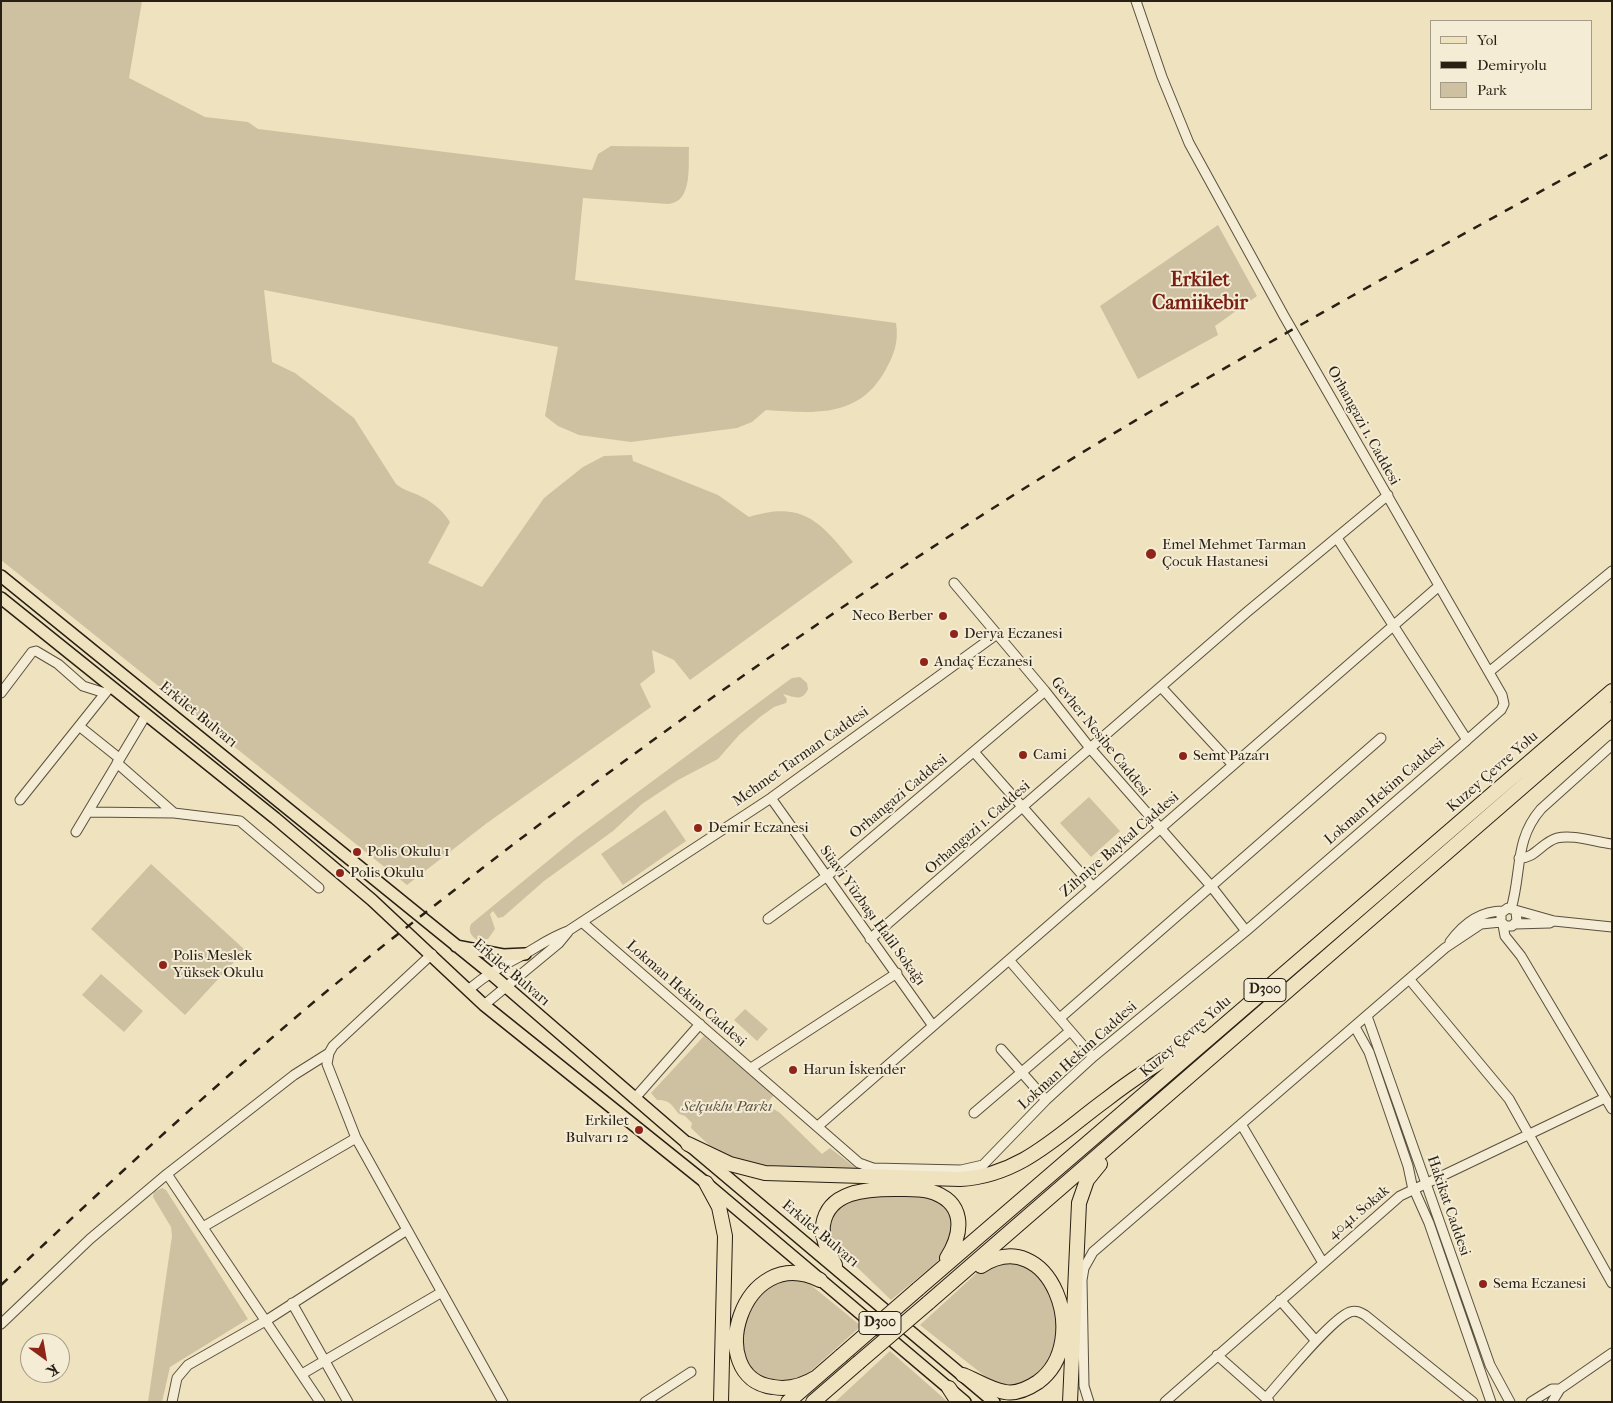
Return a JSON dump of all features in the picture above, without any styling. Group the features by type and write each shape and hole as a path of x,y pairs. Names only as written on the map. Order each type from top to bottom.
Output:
{"highway":[{"name":"Kuzey Çevre Yolu","path":"817,1377 1612,691"},
{"name":"Kuzey Çevre Yolu","path":"858,1363 1612,709"},
{"path":"688,1144 730,1164 766,1173 960,1179 990,1175 1014,1167 1034,1155 1142,1074 1224,1025"},
{"path":"1070,1402 1075,1254 1079,1203 1083,1188 1098,1166 1165,1106 1187,1079"},
{"path":"706,1183 719,1207 725,1236 721,1402"},
{"path":"835,1265 823,1231 827,1214 834,1204 847,1196 870,1189 915,1189 929,1191 942,1197 952,1206 958,1218 959,1230 956,1244 939,1270"},
{"path":"948,1286 994,1258 1016,1257 1034,1264 1044,1274 1056,1293 1063,1316 1063,1337 1057,1357 1050,1370 1035,1384 1023,1390 1005,1392 963,1375"},
{"path":"817,1377 804,1384 790,1388 775,1388 762,1384 751,1377 743,1367 738,1356 735,1338 743,1308 757,1288 766,1281 777,1276 796,1273 820,1280"},
{"path":"828,1402 836,1388 858,1363"},
{"name":"D300","path":"814,1402 858,1363"},
{"name":"D300","path":"788,1402 817,1377"},
{"path":"949,1388 958,1402"}],"main road":[{"name":"Erkilet Bulvarı","path":"1,576 489,972 688,1144 835,1265 994,1402"},
{"path":"1,598 108,689 146,715 325,860 432,954 484,1005 706,1183 965,1402"},
{"path":"456,946 471,947 495,954 525,954"}],"street":[{"name":"Orhangazi 1. Caddesi","path":"870,939 1247,612 1388,495 1284,316 1189,143 1162,77 1136,1"},
{"path":"1388,495 1504,698 1503,707 1466,740"},
{"name":"Lokman Hekim Caddesi","path":"582,922 855,1160 868,1167 969,1169 983,1165 1046,1100 1093,1057 1246,931 1466,740 1337,538"},
{"path":"1489,672 1612,571"},
{"name":"Gevher Nesibe Caddesi","path":"954,583 1159,830 1211,886 1246,931"},
{"name":"Zihniye Baykal Caddesi","path":"818,1126 1440,586"},
{"name":"Mehmet Tarman Caddesi","path":"468,990 489,972 525,954 552,937 568,931 771,798 997,634"},
{"path":"1,693 32,652 36,651 58,664 83,686 108,689"},
{"path":"1161,687 1233,765"},
{"path":"20,800 108,689"},
{"name":"Orhangazi Caddesi","path":"768,919 827,876 1045,691"},
{"path":"76,832 146,715"},
{"path":"79,726 174,813"},
{"path":"1060,1018 1381,738"},
{"path":"1510,911 1524,834 1536,814 1612,745"},
{"path":"974,752 1093,887"},
{"name":"Süavi Yüzbaşı Halil Sokağı","path":"771,798 933,1026"},
{"path":"88,812 174,813 240,821 319,888"},
{"path":"1519,858 1528,857 1549,842 1559,838 1612,844"},
{"path":"1446,948 1452,939 1476,917 1492,911 1510,911 1554,921 1612,927"},
{"path":"1510,911 1518,918 1508,924 1505,936 1521,956 1612,1108"},
{"path":"1508,924 1500,916 1510,911"},
{"path":"1089,1402 1084,1386 1082,1280 1086,1263 1098,1248 1446,948 1481,924 1549,924 1554,921"},
{"name":"Mehmet Tarman Caddesi","path":"484,1005 559,943 568,931"},
{"path":"1,1324 90,1239 167,1174 294,1075 329,1052 333,1046 432,954"},
{"path":"1009,960 1093,1057"},
{"path":"751,1068 897,973"},
{"path":"1410,980 1509,1099 1531,1135 1612,1283"},
{"name":"Hakikat Caddesi","path":"1368,1016 1490,1365 1510,1402"},
{"path":"635,1098 700,1024"},
{"name":"Hakikat Caddesi","path":"1354,1027 1369,1052 1408,1166 1414,1190 1429,1223 1491,1402"},
{"path":"974,1113 1070,1031"},
{"path":"1001,1048 1046,1100"},
{"path":"329,1052 328,1068 356,1138 503,1402"},
{"name":"4041. Sokak","path":"1165,1402 1400,1196 1605,1098"},
{"path":"1241,1124 1323,1262"},
{"path":"203,1227 356,1138"},
{"path":"167,1174 267,1320 320,1402"},
{"path":"172,1402 175,1383 184,1368 267,1320 407,1230"},
{"path":"302,1374 442,1292"},
{"path":"1280,1300 1316,1341"},
{"path":"292,1303 348,1402"},
{"path":"1217,1355 1268,1400 1316,1341 1347,1313 1360,1312 1473,1402"},
{"path":"1552,1402 1560,1389 1612,1353"},
{"path":"645,1402 691,1372"},
{"path":"1531,1402 1552,1390 1560,1389"}],"green space":[{"path":"1,1 142,1 129,78 205,117 248,122 258,129 592,170 598,154 611,146 689,147 687,182 682,197 676,202 668,204 583,198 575,280 896,323 896,342 891,359 874,387 862,398 833,410 801,412 766,410 752,422 737,428 631,442 579,435 558,426 545,416 558,347 264,290 272,362 295,373 354,418 396,484 430,502 447,518 450,522 428,563 482,587 544,498 583,467 604,456 632,455 633,461 718,495 749,517 768,512 784,511 798,513 810,518 831,536 853,562 690,680 674,660 652,650 655,672 640,684 651,707 487,823 407,885 1,560"},
{"path":"1218,225 1257,296 1215,326 1218,335 1138,379 1100,306"},
{"path":"800,677 807,683 808,689 803,696 797,697 783,694 787,699 786,703 774,707 760,717 739,735 718,759 678,780 642,804 613,831 544,881 503,917 498,918 493,911 490,914 495,929 488,939 477,940 472,935 470,931 471,924 577,837 792,678"},
{"path":"1089,797 1120,831 1091,857 1060,823"},
{"path":"665,810 686,841 623,885 601,854"},
{"path":"151,864 245,950 185,1015 91,929"},
{"path":"101,974 143,1011 124,1032 82,995"},
{"path":"745,1009 768,1029 757,1041 734,1020"},
{"name":"Selçuklu Parkı","path":"704,1036 774,1095 766,1104 780,1113 822,1154 830,1148 857,1169 749,1167 709,1145 691,1128 692,1123 685,1116 679,1114 668,1102 657,1100 651,1093"},
{"path":"162,1188 166,1190 248,1319 170,1367 162,1402 148,1402 172,1236 171,1227 153,1197 154,1192"},
{"path":"893,1192 935,1198 952,1213 954,1242 936,1263 891,1300 832,1243 829,1228 830,1217 836,1209 845,1203 868,1196"},
{"path":"1022,1263 1047,1284 1060,1325 1051,1359 1034,1380 1008,1387 991,1381 920,1325 980,1270 991,1264"},
{"path":"783,1279 806,1281 861,1326 804,1377 793,1382 763,1380 746,1364 741,1329 757,1295"},
{"path":"890,1351 948,1402 835,1402"}],"railway":[{"path":"1,1285 183,1116 319,998 391,939 546,819 720,692 959,530 1119,430 1282,335 1612,152"}],"place":[{"name":"Emel Mehmet Tarman Çocuk Hastanesi","path":"1151,554"},
{"name":"Neco Berber","path":"943,616"},
{"name":"Derya Eczanesi","path":"954,634"},
{"name":"Andaç Eczanesi","path":"924,662"},
{"name":"Cami","path":"1023,755"},
{"name":"Semt Pazarı","path":"1183,756"},
{"name":"Demir Eczanesi","path":"698,828"},
{"name":"Polis Okulu 1","path":"357,852"},
{"name":"Polis Okulu","path":"340,873"},
{"name":"Polis Meslek Yüksek Okulu","path":"163,965"},
{"name":"Harun İskender","path":"793,1070"},
{"name":"Erkilet Bulvarı 12","path":"639,1130"},
{"name":"Sema Eczanesi","path":"1483,1284"}],"district":[{"name":"Erkilet Camiikebir","path":"1200,292"}]}
